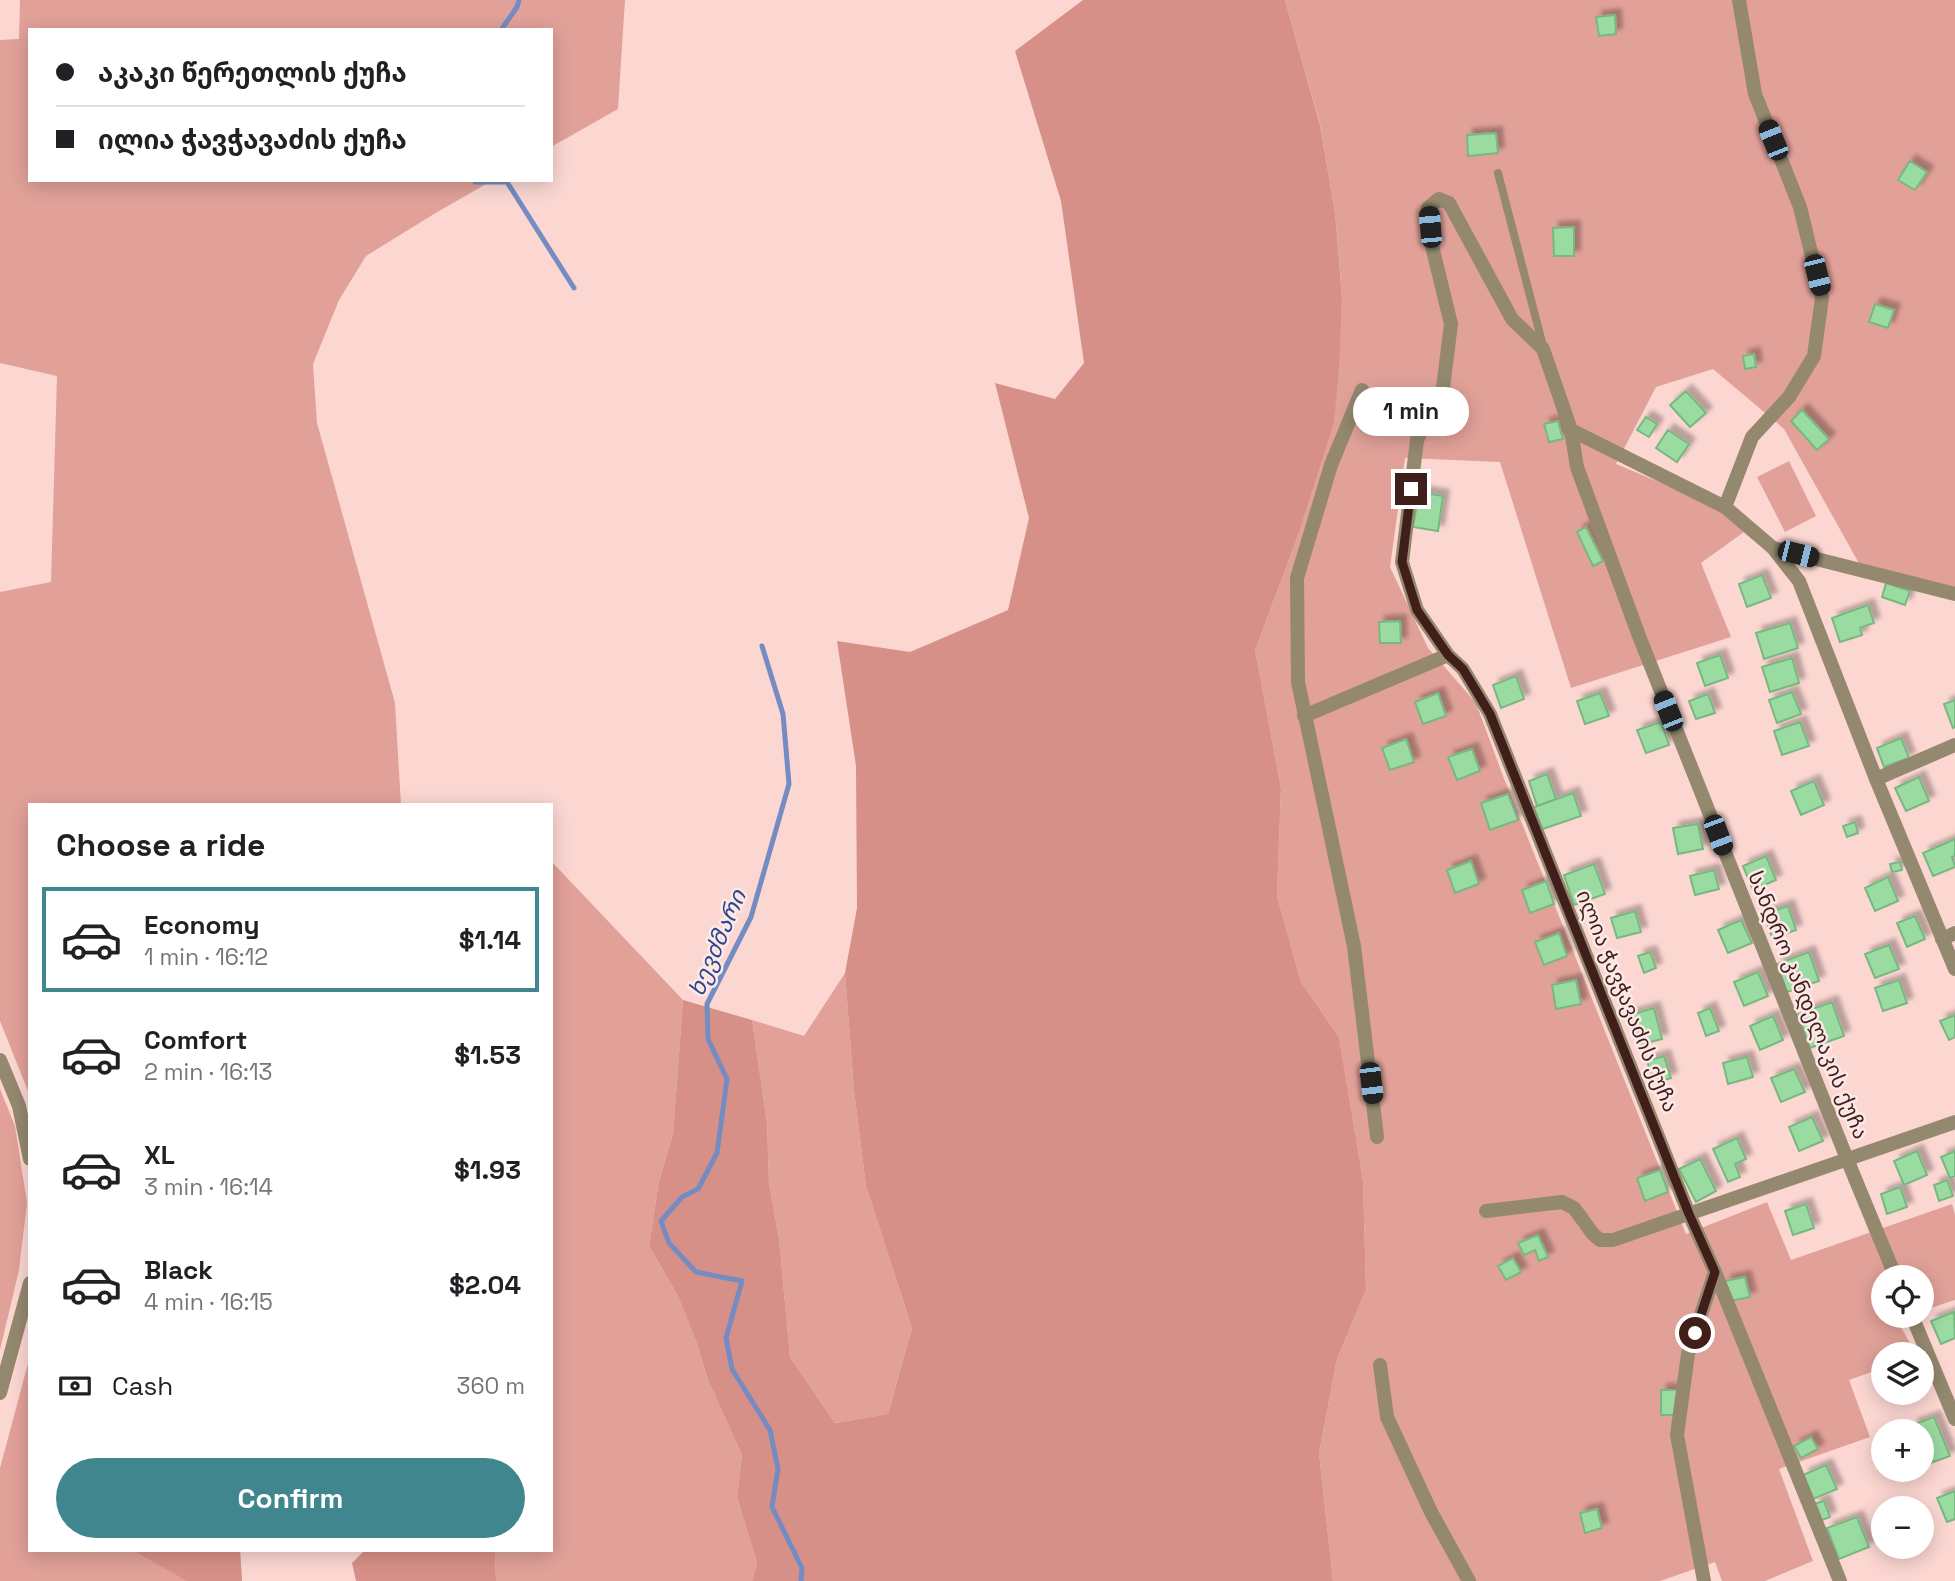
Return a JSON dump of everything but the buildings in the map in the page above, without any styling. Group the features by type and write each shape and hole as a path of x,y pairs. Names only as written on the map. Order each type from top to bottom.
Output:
{"street":[{"path":"1725,507 1752,437 1789,397 1814,356 1822,298 1800,207 1755,94 1740,0"},
{"name":"ილია ჭავჭავაძის ქუჩა","path":"1543,349 1512,319 1449,203 1438,199 1428,208 1430,233 1451,324 1443,388 1417,440 1402,562 1417,610 1448,655 1463,669 1490,714 1689,1214 1840,1581"},
{"name":"სანდრო კანდელაკის ქუჩა","path":"1543,349 1571,430 1577,467 1639,636 1891,1265"},
{"path":"1362,390 1331,465 1297,578 1298,682 1354,946 1377,1137"},
{"path":"1571,430 1725,507 1773,548 1799,581 1876,779 1949,936 1955,970"},
{"path":"1773,548 1955,594"},
{"path":"1304,716 1448,655"},
{"path":"1876,779 1955,745"},
{"path":"0,1060 19,1106 28,1149"},
{"path":"1486,1211 1562,1202 1574,1208 1592,1234 1600,1240 1613,1241 1955,1122"},
{"path":"1704,1581 1677,1435 1688,1354 1715,1272"},
{"path":"0,1394 28,1290"},
{"path":"1917,1328 1955,1419"},
{"path":"1380,1365 1387,1417 1431,1512 1469,1581"}],"lane":[{"path":"1498,173 1543,349"}],"shaded area":[{"path":"20,0 625,0 618,109 553,146 553,28 28,28 28,182 490,182 366,256 339,300 313,364 317,423 395,703 401,803 28,803 28,1091 0,1021 0,592 51,582 57,376 0,363 0,40 19,39"},
{"path":"1083,0 1285,0 1320,125 1335,212 1342,297 1334,424 1300,530 1255,650 1281,788 1277,896 1301,982 1339,1037 1363,1180 1366,1290 1337,1359 1319,1453 1333,1581 752,1581 757,1563 737,1497 742,1455 708,1380 678,1296 649,1246 659,1181 673,1134 683,1000 752,1020 767,1123 769,1184 779,1238 790,1357 835,1423 888,1414 912,1328 866,1186 854,1091 845,973 857,908 856,766 837,641 910,652 1008,610 1029,518 995,383 1055,399 1084,363 1061,201 1015,51"},
{"path":"1285,0 1955,0 1955,588 1861,567 1784,429 1713,369 1656,387 1616,464 1721,508 1744,532 1701,563 1731,637 1571,688 1500,462 1405,458 1390,567 1428,648 1476,703 1686,1234 1767,1202 1791,1260 1952,1204 1955,1215 1955,1300 1934,1307 1934,1265 1871,1265 1871,1328 1901,1328 1909,1342 1871,1342 1871,1372 1849,1380 1870,1437 1779,1469 1813,1561 1765,1581 1722,1581 1715,1562 1660,1581 1333,1581 1319,1453 1337,1359 1366,1290 1363,1180 1339,1037 1301,982 1277,896 1281,788 1255,650 1300,530 1334,424 1342,296 1335,212 1320,124"},
{"path":"1789,461 1816,516 1785,532 1757,477"},
{"path":"553,863 683,1000 673,1134 659,1181 649,1246 678,1296 708,1380 742,1455 737,1497 757,1563 752,1581 496,1581 495,1552 553,1552"},
{"path":"845,973 854,1091 866,1186 912,1328 888,1414 835,1423 790,1357 779,1238 769,1184 767,1123 752,1020 804,1036"},
{"path":"0,1089 15,1126 27,1203 19,1270 0,1350"},
{"path":"28,1363 28,1552 240,1552 242,1581 0,1581 0,1468"},
{"path":"136,1552 240,1552 242,1581 187,1581"},
{"path":"363,1552 495,1552 496,1581 356,1581 352,1563"}],"waterway":[{"name":"ხევძმარი","path":"502,28 519,0"},
{"name":"ხევძმარი","path":"475,182 507,182"},
{"name":"ხევძმარი","path":"507,182 574,288"},
{"name":"ხევძმარი","path":"762,646 783,714 789,784 751,917 707,1004 708,1039 727,1079 717,1153 698,1189 682,1197 661,1221 669,1243 696,1272 742,1281 726,1338 732,1369 770,1430 778,1469 772,1507 802,1568 801,1581"}],"route":[{"path":"1411,489 1402,562 1417,610 1448,655 1463,669 1490,714 1689,1214 1715,1272 1695,1333"}]}
